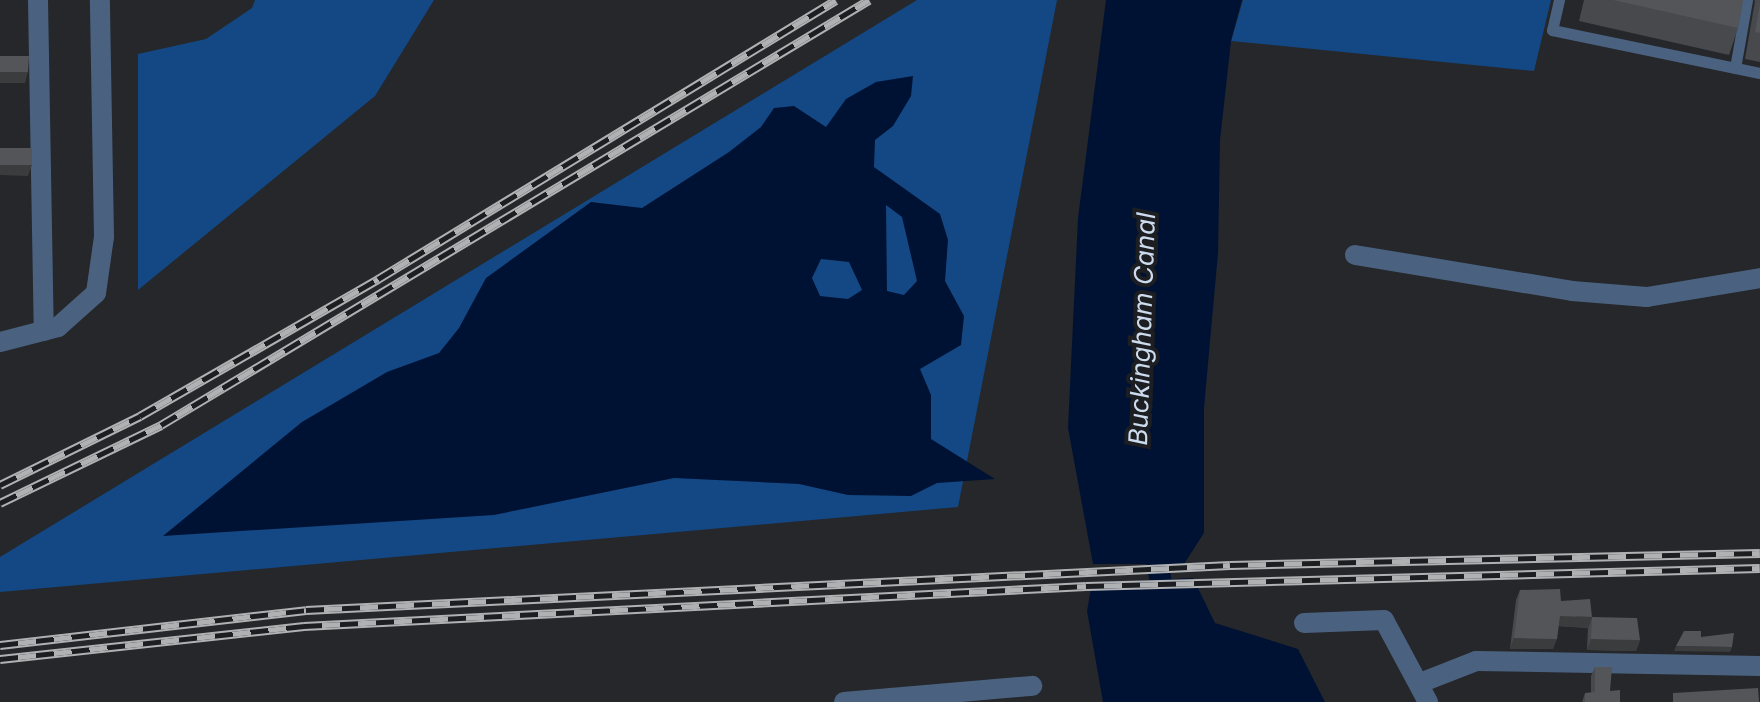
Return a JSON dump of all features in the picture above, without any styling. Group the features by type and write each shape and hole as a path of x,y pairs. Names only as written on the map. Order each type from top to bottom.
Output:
{"street":[{"path":"38,0 44,331"},
{"path":"0,342 58,327 96,293 104,237 100,0"},
{"path":"1355,255 1572,291 1647,297 1760,278"},
{"path":"1304,623 1384,620 1424,693 1476,661 1760,666"},
{"path":"844,702 1032,686"}],"lane":[{"path":"1559,0 1552,30 1760,73"},
{"path":"1735,68 1747,0"}],"shaded area":[{"path":"255,0 434,0 375,96 138,290 138,54 206,39 252,8"},
{"path":"917,0 1057,0 958,507 0,592 0,557"},
{"path":"1243,0 1551,0 1534,71 1231,41"}],"water":[{"path":"1106,0 1242,0 1231,41 1220,140 1218,253 1204,408 1204,533 1184,564 1093,564 1068,428 1078,218"},
{"path":"913,76 911,96 893,126 875,140 874,167 940,214 948,240 945,281 964,316 961,345 920,369 931,395 931,439 995,479 937,483 911,496 848,495 799,484 674,478 494,515 163,536 302,422 387,372 439,353 459,328 486,278 591,202 642,208 729,152 761,127 774,108 794,106 826,127 846,99 876,82","holes":["886,205 902,217 917,281 904,295 887,291","821,259 849,262 862,290 848,299 820,296 812,278"]},
{"path":"1193,578 1215,623 1298,649 1325,702 1103,702 1087,611 1092,583"}],"building":[{"path":"1613,0 1743,0 1738,28"},
{"path":"1760,4 1760,33 1755,32"},
{"path":"0,56 29,56 28,72 0,72"},
{"path":"0,148 32,148 32,165 0,165"},
{"path":"1560,589 1561,601 1590,599 1592,617 1560,616 1557,639 1514,638 1520,590"},
{"path":"1592,617 1637,618 1640,640 1591,639"},
{"path":"1684,631 1701,631 1701,637 1734,633 1732,647 1676,646"},
{"path":"1595,667 1612,667 1610,691 1620,690 1620,702 1585,702 1585,693 1595,692"},
{"path":"1758,688 1759,702 1673,702 1673,693"}],"waterway":[{"name":"Buckingham Canal","path":"1152,533 1166,610"}],"railway":[{"path":"0,485 140,416 378,279 836,0"},
{"path":"0,503 161,425 869,0"},
{"path":"0,645 306,610 1230,565 1760,553"},
{"path":"0,659 304,626 1086,586 1760,568"}]}
